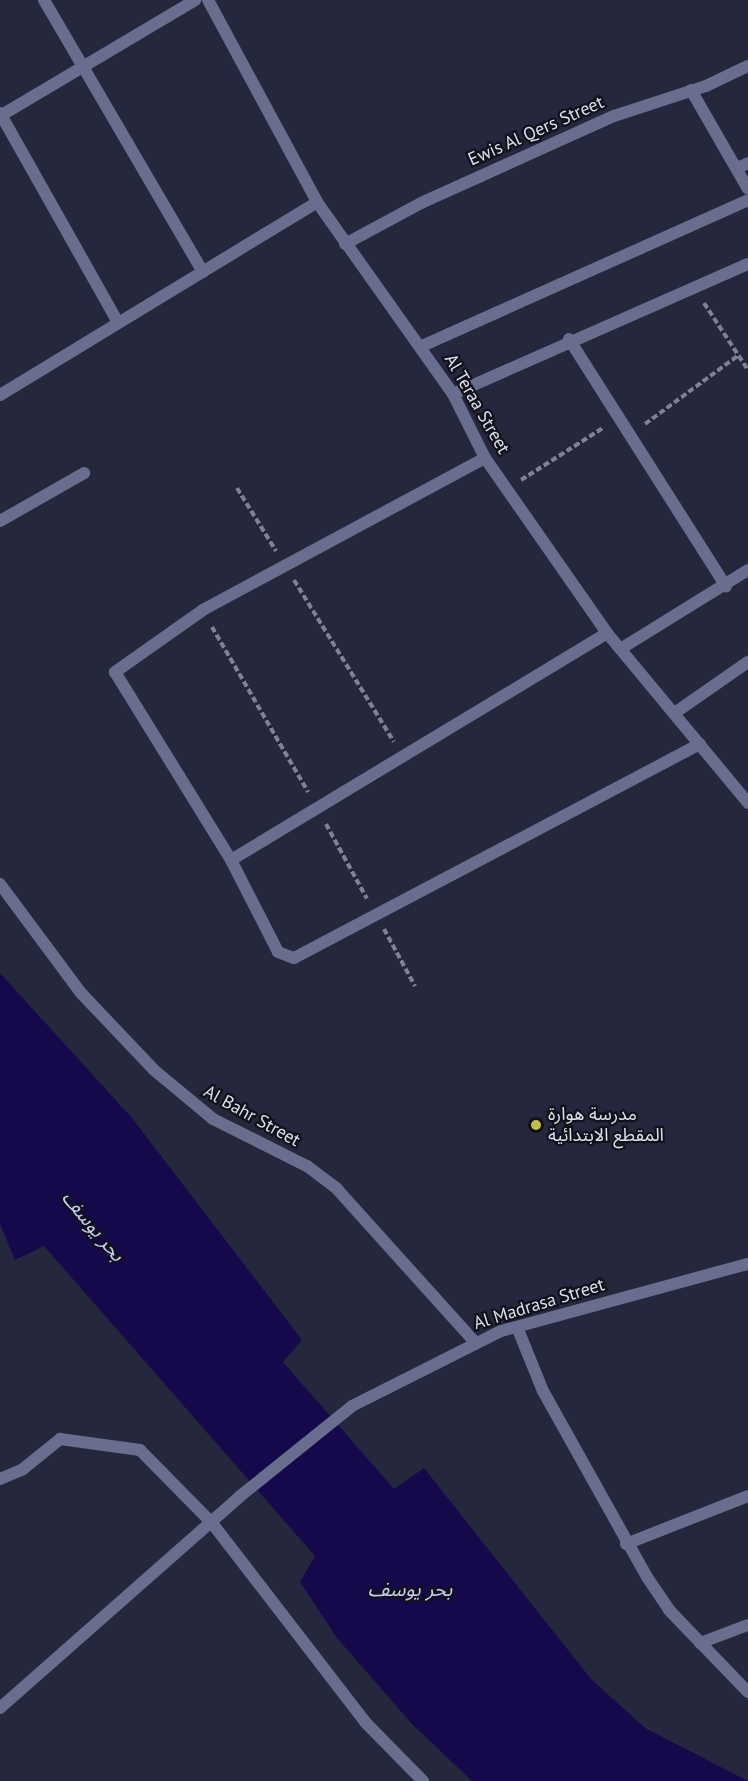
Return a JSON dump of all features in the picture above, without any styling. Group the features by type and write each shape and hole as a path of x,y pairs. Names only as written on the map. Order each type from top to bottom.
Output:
{"street":[{"path":"44,0 203,272"},
{"path":"118,322 0,115 195,0"},
{"name":"Al Teraa Street","path":"208,0 317,202 345,244 422,346 453,394 485,458 607,633 676,712 748,803"},
{"name":"Ewis Al Qers Street","path":"345,244 421,203 614,116 691,90 748,66"},
{"path":"691,90 742,165 748,189"},
{"path":"422,346 748,200"},
{"path":"0,395 317,202"},
{"path":"453,394 569,339 693,285 748,264"},
{"path":"569,339 627,437 726,586"},
{"path":"485,458 203,610 124,661 115,677 231,860 272,945 282,957 294,957 700,744"},
{"path":"0,521 84,473"},
{"path":"622,648 726,586 748,570"},
{"path":"231,860 316,806 403,757 607,633"},
{"path":"676,712 748,662"},
{"name":"Al Bahr Street","path":"0,884 81,993 154,1070 213,1119 307,1166 337,1190 475,1342"},
{"name":"Al Madrasa Street","path":"0,1708 240,1497 352,1406 475,1342 517,1327 748,1264"},
{"path":"517,1327 543,1391 626,1544 669,1610 748,1692"},
{"path":"0,1479 60,1439 128,1446 149,1457 212,1523 358,1713 423,1781"},
{"path":"626,1544 748,1496"},
{"path":"700,1643 748,1624"}],"path":[{"path":"693,285 748,370"},
{"path":"627,437 739,356"},
{"path":"508,488 617,419"},
{"path":"237,488 403,757"},
{"path":"203,610 316,806"}],"water":[{"name":"بحر يوسف","path":"0,973 132,1118 302,1340 283,1362 394,1489 424,1468 591,1679 645,1728 748,1781 472,1781 412,1724 337,1638 300,1582 315,1556 44,1246 15,1260 0,1224"}],"place":[{"name":"مدرسة هوارة المقطع اﻻبتدائية","path":"536,1125"}]}
